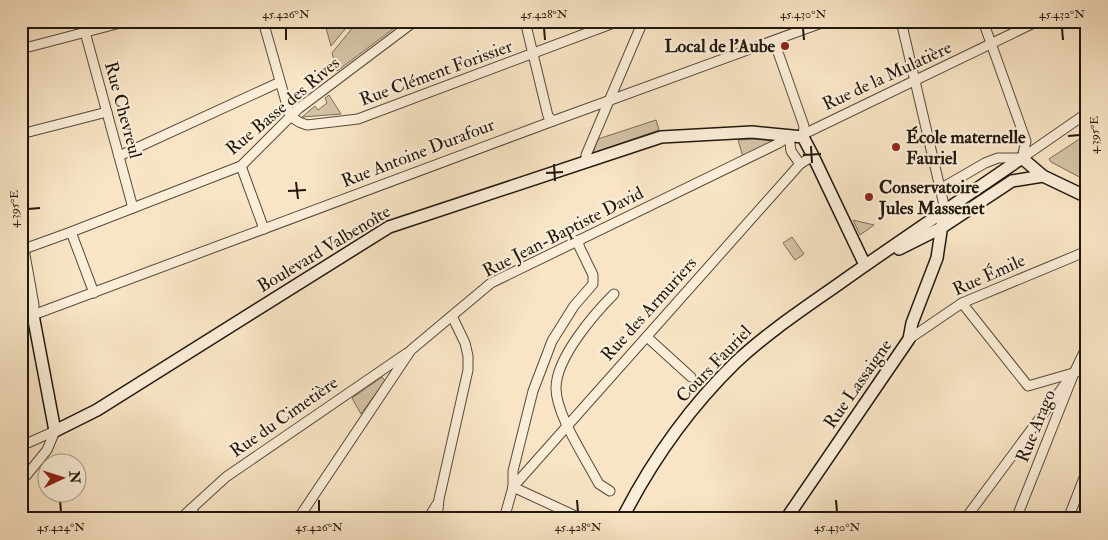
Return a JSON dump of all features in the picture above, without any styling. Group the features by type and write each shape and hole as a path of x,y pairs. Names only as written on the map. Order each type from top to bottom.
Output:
{"main road":[{"name":"Boulevard Valbenoîte","path":"55,431 97,410 389,227 661,137 752,132 803,136"},
{"path":"803,136 865,265"},
{"path":"1022,158 1043,176 1087,197"},
{"name":"Cours Fauriel","path":"622,519 643,478 683,422 724,375 768,334 1022,158"},
{"name":"Cours Fauriel","path":"865,265 941,228 1012,182 1043,176"},
{"path":"941,228 944,211"},
{"name":"Rue Lassaigne","path":"786,519 909,339 912,323 937,258 941,228"},
{"path":"21,289 33,315 55,431"},
{"name":"Rue Antoine Durafour","path":"21,318 33,315"}],"street":[{"name":"Rue Chevreul","path":"82,21 133,208"},
{"path":"21,49 128,21"},
{"path":"264,21 290,116"},
{"name":"Rue Basse des Rives","path":"23,248 71,232 241,166 290,116 415,21"},
{"path":"525,21 548,116 553,121"},
{"name":"Rue Clément Forissier","path":"290,116 307,125 358,118 620,21"},
{"path":"588,162 586,155 643,21"},
{"name":"Rue Antoine Durafour","path":"33,315 827,21"},
{"path":"901,21 944,211"},
{"path":"983,21 1026,141 1022,158"},
{"name":"Rue de la Mulatière","path":"803,136 914,80 1038,21"},
{"path":"774,41 804,126 803,136"},
{"path":"119,156 280,82"},
{"path":"21,134 107,112"},
{"path":"940,190 985,163 998,158 1022,158 1087,113"},
{"path":"789,136 791,151 800,164"},
{"name":"Rue Jean-Baptiste David","path":"298,519 411,350 492,283 779,143 789,136"},
{"name":"Rue des Armuriers","path":"512,487 800,164 813,156"},
{"path":"241,166 264,229"},
{"path":"71,232 94,293"},
{"path":"504,519 512,487 512,471 533,391 552,341 574,306 593,284 593,275 579,246 579,240"},
{"path":"23,248 34,305 33,315"},
{"name":"Rue Émile","path":"909,339 962,303 1087,251"},
{"path":"610,491 599,484 567,425 558,402 556,389 563,364 587,322 614,294"},
{"path":"962,303 1028,386 1087,368"},
{"path":"437,519 468,370 468,356 465,343 452,316"},
{"path":"647,336 691,377"},
{"name":"Rue Arago","path":"1016,519 1074,373 1087,346"},
{"name":"Rue du Cimetière","path":"180,519 226,477 411,350"},
{"path":"966,519 1074,373"},
{"path":"21,482 47,450 55,431"},
{"name":"Boulevard Valbenoîte","path":"21,446 55,431"},
{"path":"1068,519 1087,470"},
{"path":"512,487 582,519"},
{"path":"428,519 440,499"},
{"path":"191,509 198,519"}],"shaded area":[{"path":"324,21 352,21 331,46"},
{"path":"358,21 400,21 401,23 337,71 332,53"},
{"path":"329,95 341,114 302,117 315,106 318,110 327,103 325,98"},
{"path":"656,120 659,130 593,153 598,139"},
{"path":"1087,134 1087,181 1051,162 1049,159"},
{"path":"754,139 774,142 743,157 738,140"},
{"path":"853,220 874,225 860,235"},
{"path":"792,237 804,254 795,260 783,243"},
{"path":"382,377 385,381 361,414 352,398"}],"place":[{"name":"Local de l'Aube","path":"785,46"},
{"name":"École maternelle Fauriel","path":"896,147"},
{"name":"Conservatoire Jules Massenet","path":"869,197"}]}
